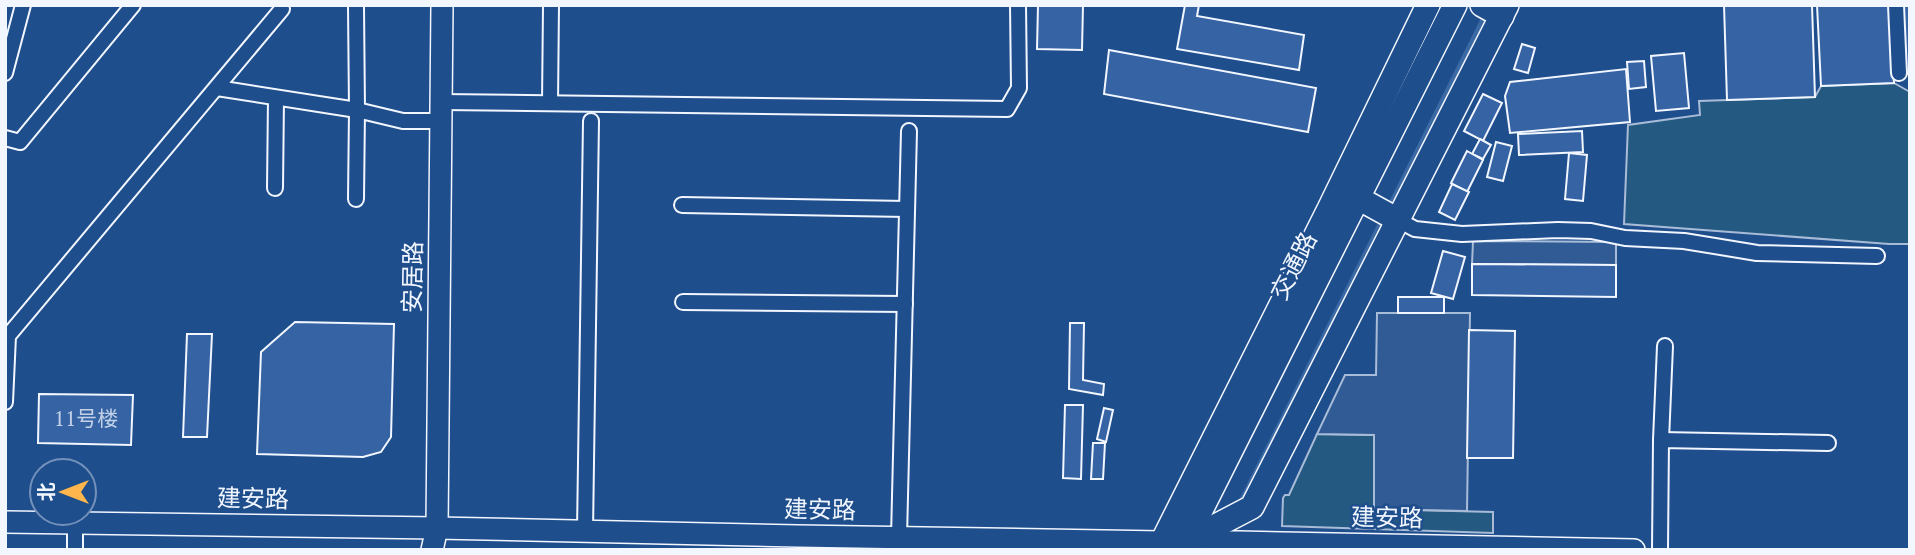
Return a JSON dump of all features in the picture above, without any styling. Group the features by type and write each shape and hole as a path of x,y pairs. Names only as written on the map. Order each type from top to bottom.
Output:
{"main road":[{"name":"交通路","path":"1171,546 1428,5"},
{"name":"交通路","path":"1171,546 1358,198 1455,5"},
{"path":"1171,546 1252,507 1505,11 1482,5"},
{"path":"1358,198 1398,220"}],"street":[{"path":"5,73 23,5"},
{"path":"5,138 20,142 133,5"},
{"name":"安居路","path":"432,550 436,527 442,5"},
{"path":"550,103 551,5"},
{"path":"217,88 358,110 403,121 441,111 550,103 1007,109 1019,89 1018,5"},
{"path":"1896,5 1899,74"},
{"path":"356,7 356,199"},
{"path":"5,402 8,336 282,9"},
{"path":"275,188 276,98"},
{"path":"585,531 591,121"},
{"path":"899,537 909,131"},
{"path":"682,205 907,209"},
{"path":"1398,220 1415,229 1462,234 1591,231 1625,238 1684,241 1757,253 1877,256"},
{"path":"683,302 905,304"},
{"path":"1660,550 1665,346"},
{"path":"1661,440 1828,443"},
{"name":"建安路","path":"5,522 28,522"},
{"name":"建安路","path":"98,522 899,537 1171,546 1239,542 1634,550"},
{"path":"75,527 75,550"}],"shaded area":[{"path":"1894,83 1910,92 1910,244 1624,224 1628,125 1700,115 1699,101 1815,97 1821,86"},
{"path":"1473,241 1616,242 1616,265 1472,264"},
{"path":"1377,313 1470,313 1467,511 1374,509 1374,435 1317,434 1345,375 1376,375"},
{"path":"1317,434 1374,435 1374,509 1493,512 1493,533 1282,526 1283,498 1289,495"}],"building":[{"path":"1038,5 1083,5 1082,50 1037,49"},
{"path":"1185,5 1199,5 1197,16 1304,35 1299,70 1177,49"},
{"path":"1724,5 1812,5 1815,97 1727,100"},
{"path":"1817,5 1889,5 1894,83 1821,86"},
{"path":"1903,5 1910,5 1910,74 1904,74"},
{"path":"1522,44 1535,48 1528,73 1514,69"},
{"path":"1109,50 1316,88 1308,132 1104,94"},
{"path":"1684,53 1689,108 1656,111 1651,56"},
{"path":"1644,61 1646,87 1629,89 1627,62"},
{"path":"1626,69 1630,122 1510,133 1505,96 1510,82"},
{"path":"1483,94 1502,103 1483,141 1464,131"},
{"path":"1582,131 1583,152 1519,155 1518,134"},
{"path":"1480,139 1491,145 1483,159 1472,154"},
{"path":"1496,142 1512,146 1503,181 1487,177"},
{"path":"1467,151 1483,160 1467,192 1451,183"},
{"path":"1569,153 1587,155 1583,201 1565,199"},
{"path":"1452,184 1469,192 1455,220 1439,212"},
{"path":"1443,251 1465,257 1453,299 1431,293"},
{"path":"1472,264 1616,265 1616,297 1472,295"},
{"path":"1398,297 1444,297 1444,313 1398,313"},
{"path":"295,322 394,324 391,437 381,452 363,457 257,454 261,352"},
{"path":"1070,323 1084,323 1083,380 1104,384 1103,395 1069,389"},
{"path":"1469,330 1515,331 1513,458 1467,458"},
{"path":"187,334 212,334 207,437 183,437"},
{"path":"39,394 133,395 131,445 38,443"},
{"path":"1065,405 1083,405 1081,479 1063,478"},
{"path":"1104,408 1113,410 1106,442 1097,439"},
{"path":"1093,443 1105,443 1103,479 1091,479"}],"waterway":[{"path":"1389,207 1485,15"},
{"path":"1242,499 1383,218"}]}
